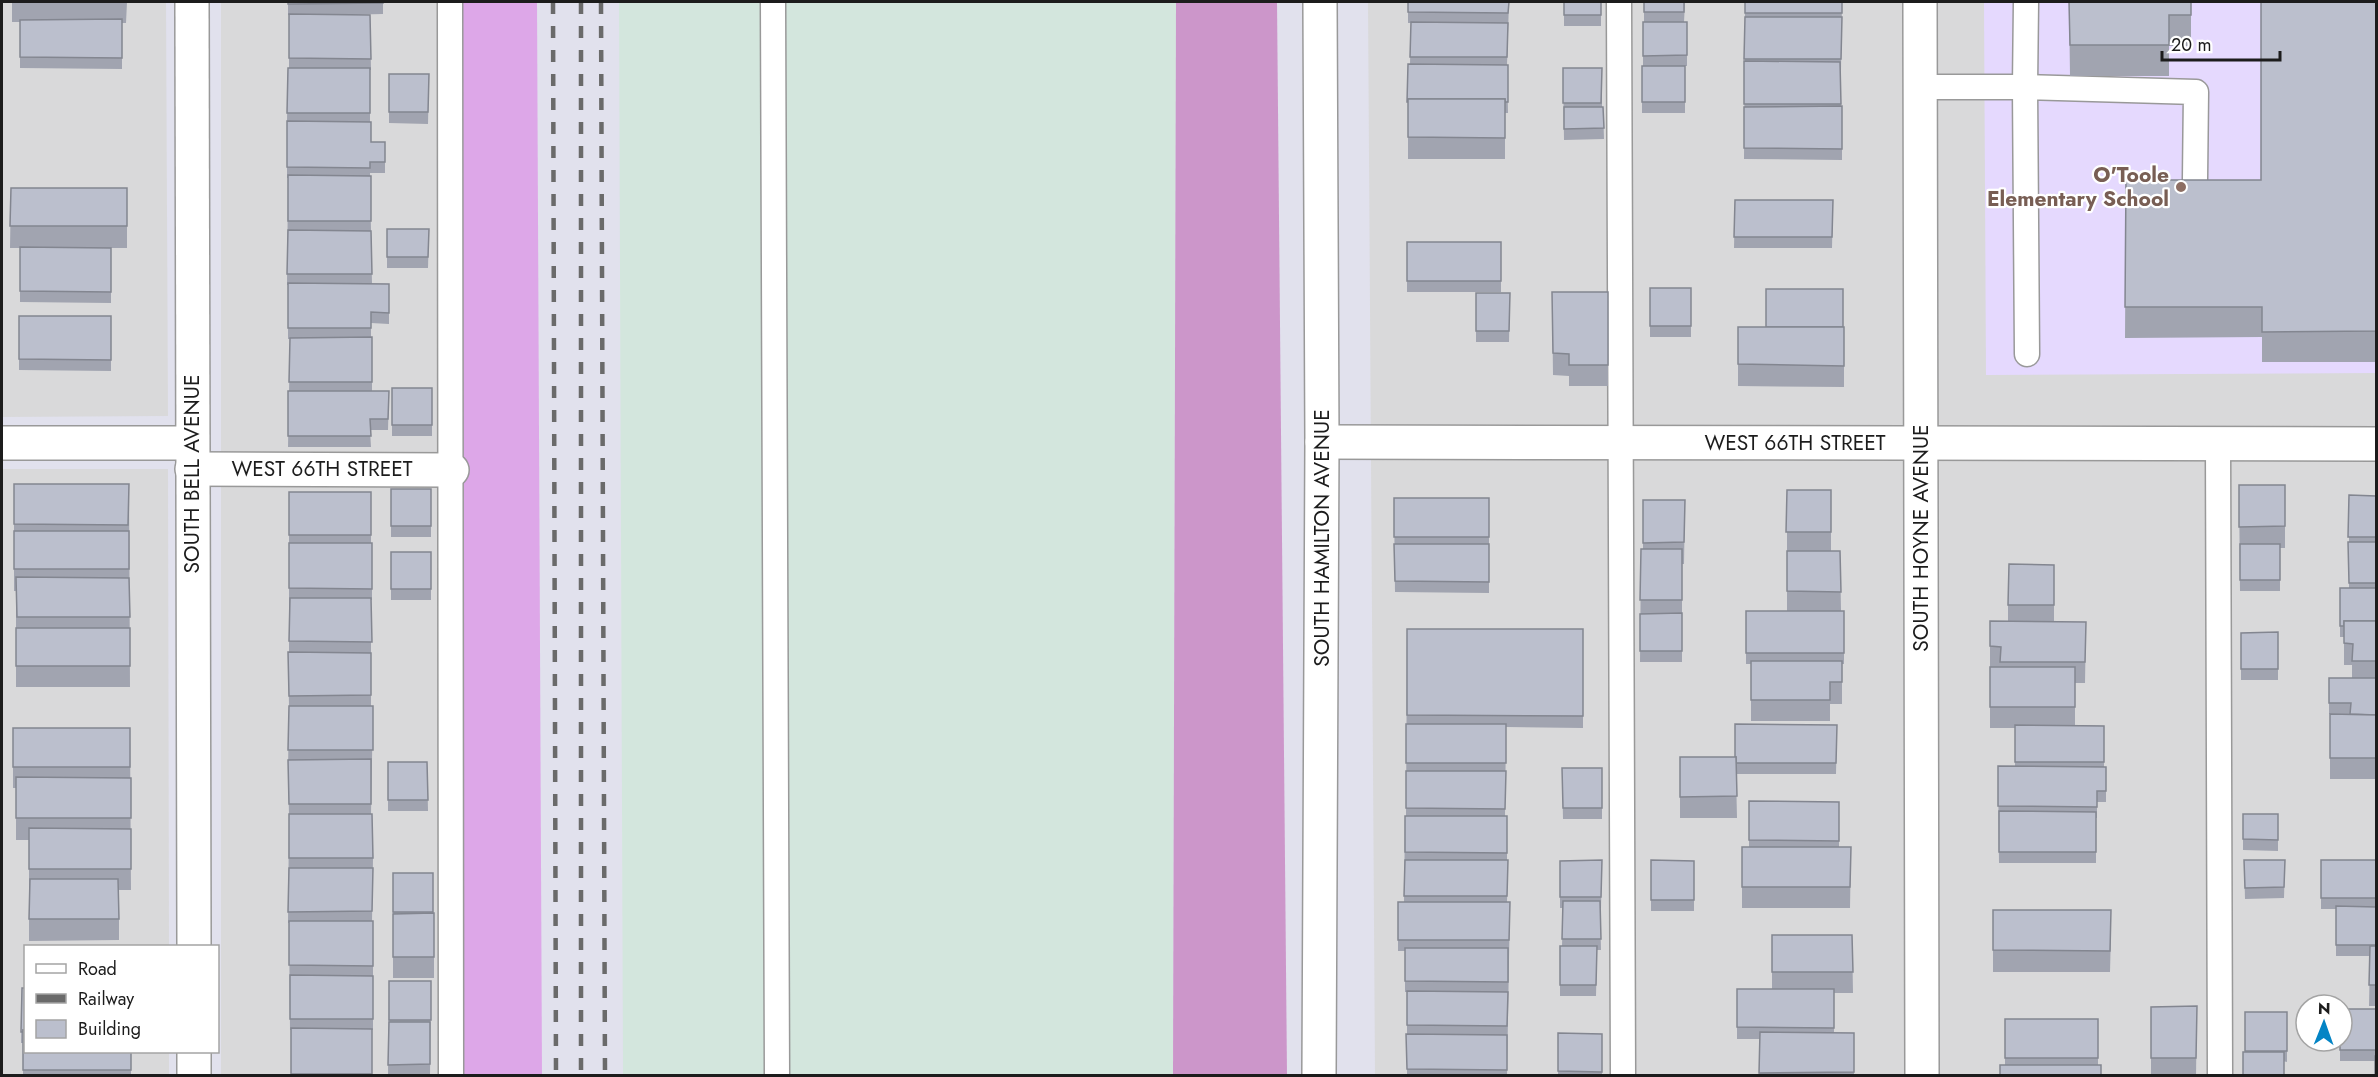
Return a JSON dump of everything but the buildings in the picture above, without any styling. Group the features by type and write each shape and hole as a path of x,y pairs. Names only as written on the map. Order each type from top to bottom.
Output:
{"street":[{"name":"SOUTH BELL AVENUE","path":"192,2 194,945"},
{"name":"SOUTH HAMILTON AVENUE","path":"1319,1076 1322,442 1320,2"},
{"name":"SOUTH HOYNE AVENUE","path":"1920,2 1922,1076"},
{"name":"WEST 66TH STREET","path":"1322,442 2376,444"},
{"name":"WEST 66TH STREET","path":"2,443 452,470"},
{"path":"194,1053 194,1076"}],"lane":[{"path":"450,2 451,1076"},
{"path":"773,2 777,1076"},
{"path":"1619,2 1623,1076"},
{"path":"2026,2 2027,354"},
{"path":"1920,87 2025,87 2196,92 2195,179"},
{"path":"2218,444 2220,1076"}],"shaded area":[{"path":"2,2 166,2 168,416 2,417"},
{"path":"221,2 461,2 463,1075 221,1076"},
{"path":"461,2 537,2 542,1075 463,1075"},
{"path":"619,2 1176,2 1173,1075 623,1075"},
{"path":"1176,2 1277,2 1287,1075 1173,1075"},
{"path":"1368,2 2376,2 2376,1075 1375,1075"},
{"name":"O'Toole Elementary School","path":"1984,2 2376,2 2376,373 1986,375"},
{"path":"2,469 168,469 169,945 24,945 24,1053 169,1053 169,1075 2,1076"}],"railway":[{"path":"553,2 556,1076"},
{"path":"581,2 581,1076"},
{"path":"601,2 605,1076"}],"place":[{"name":"O'Toole Elementary School","path":"2181,187"}]}
